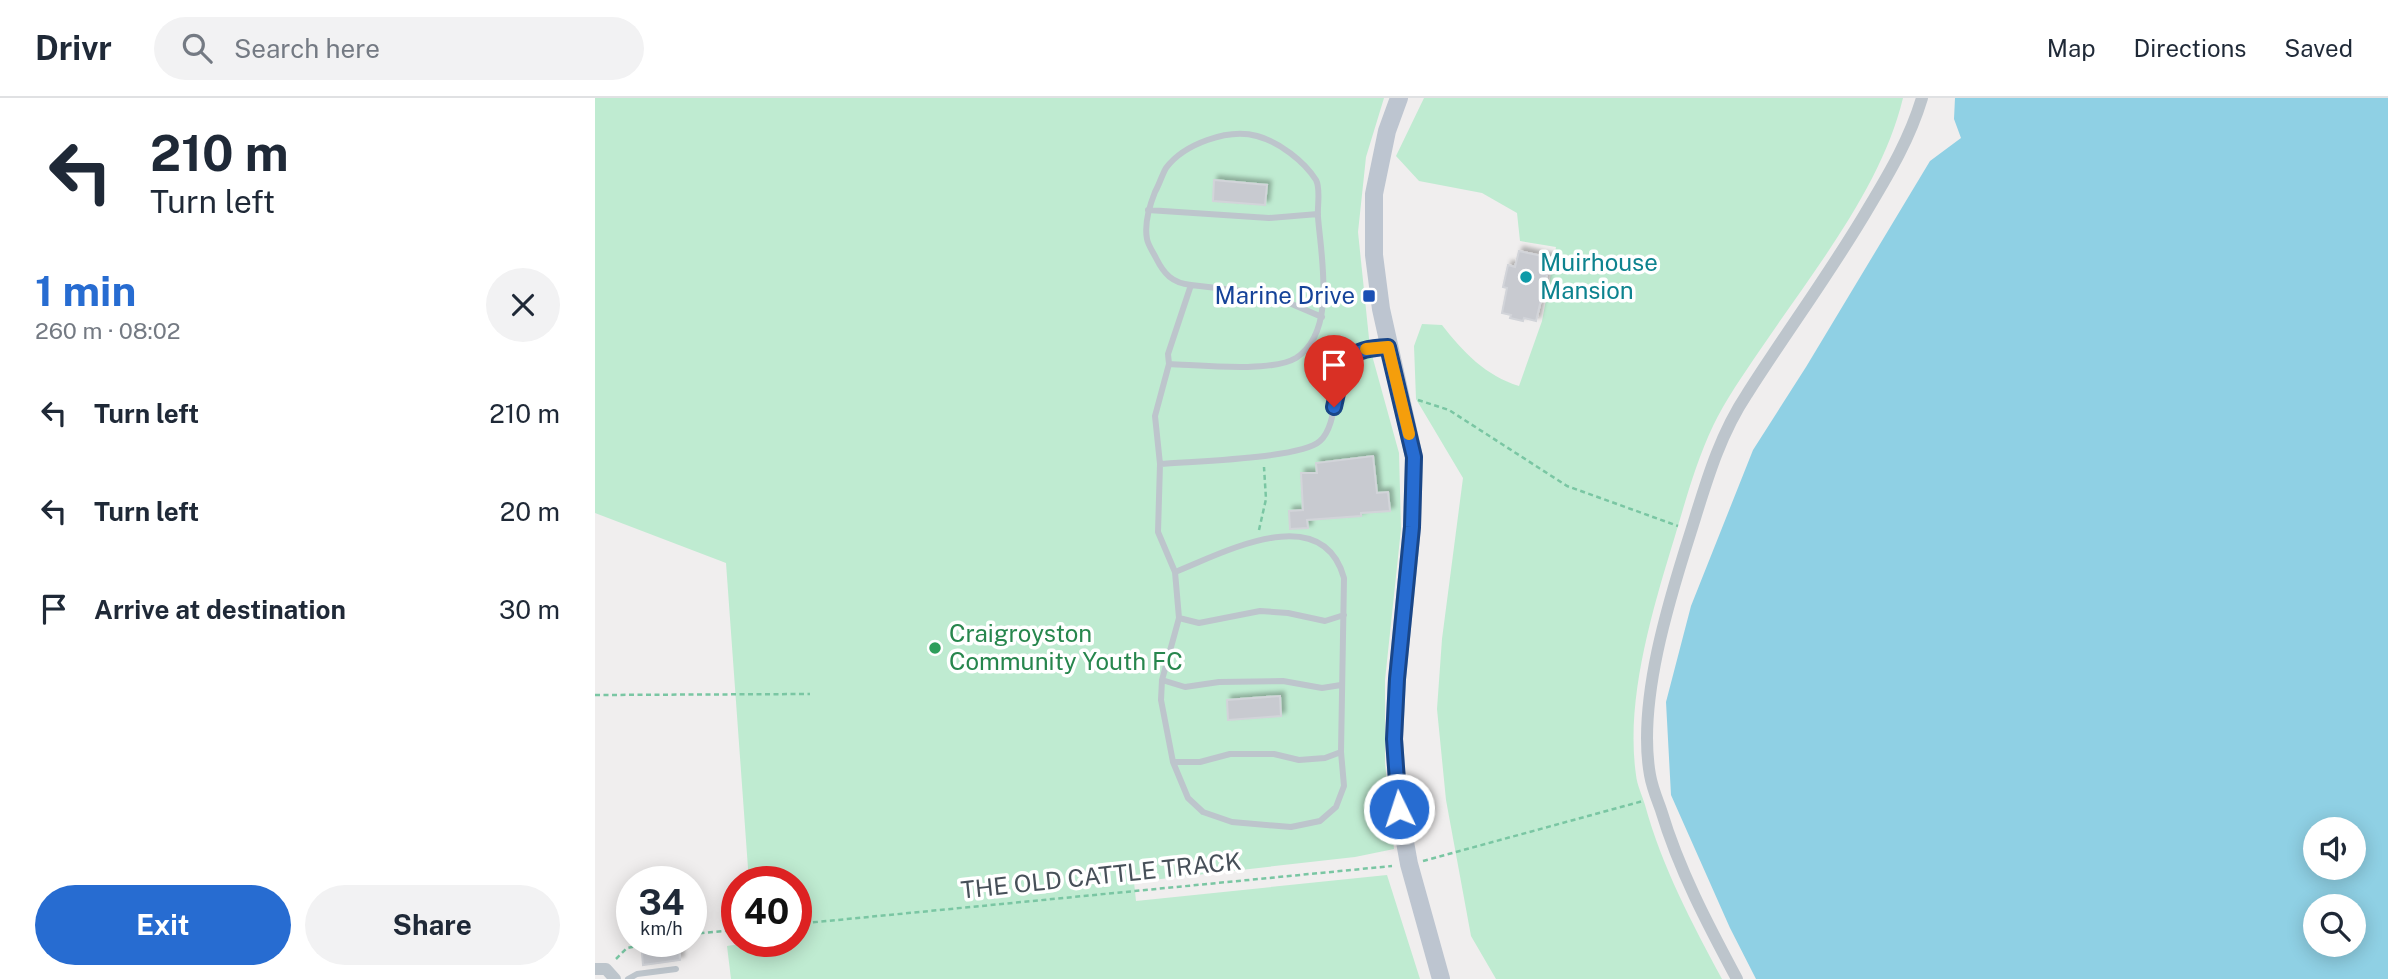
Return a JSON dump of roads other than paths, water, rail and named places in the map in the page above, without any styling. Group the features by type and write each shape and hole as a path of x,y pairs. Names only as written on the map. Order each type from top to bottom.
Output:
{"street":[{"path":"1399,98 1387,131 1374,194 1374,255 1388,347 1414,457 1412,527 1398,666 1394,739 1399,809 1409,864 1441,979"},
{"path":"1737,979 1704,919 1679,863 1650,775 1647,736 1654,668 1674,583 1723,436 1745,396 1845,247 1900,156 1922,98"}],"lane":[{"path":"1169,364 1270,365 1296,358 1313,340 1322,317 1323,266 1318,183 1301,163 1277,144 1255,135 1226,135 1198,142 1167,167 1148,210 1147,240 1163,272 1177,284 1268,294 1322,317"},
{"path":"1148,210 1269,218 1318,214"},
{"path":"1175,572 1257,540 1300,536 1331,551 1339,562 1344,578 1341,752 1344,786 1336,807 1320,821 1291,827 1232,822 1203,813 1188,798 1173,762 1161,700 1163,680 1179,618 1175,572 1159,531 1160,464 1155,416 1169,364 1168,354 1191,285"},
{"path":"1160,464 1264,456 1308,448 1321,440 1328,428 1344,365 1354,352 1388,347"},
{"path":"1179,618 1199,623 1260,611 1288,613 1325,621 1344,615"},
{"path":"1163,680 1185,687 1219,682 1283,681 1322,688 1341,685"},
{"path":"1173,762 1199,762 1230,754 1274,754 1299,760 1325,758 1341,752"},
{"path":"628,979 637,974 676,969"}],"water":[{"path":"1955,98 2388,98 2388,979 1756,979 1730,928 1671,795 1666,702 1691,606 1753,450 1930,161 1961,138 1954,119"}],"place":[{"name":"Muirhouse Mansion","path":"1526,277"},
{"name":"Marine Drive","path":"1369,296"},
{"name":"Craigroyston Community Youth FC","path":"935,648"}]}
